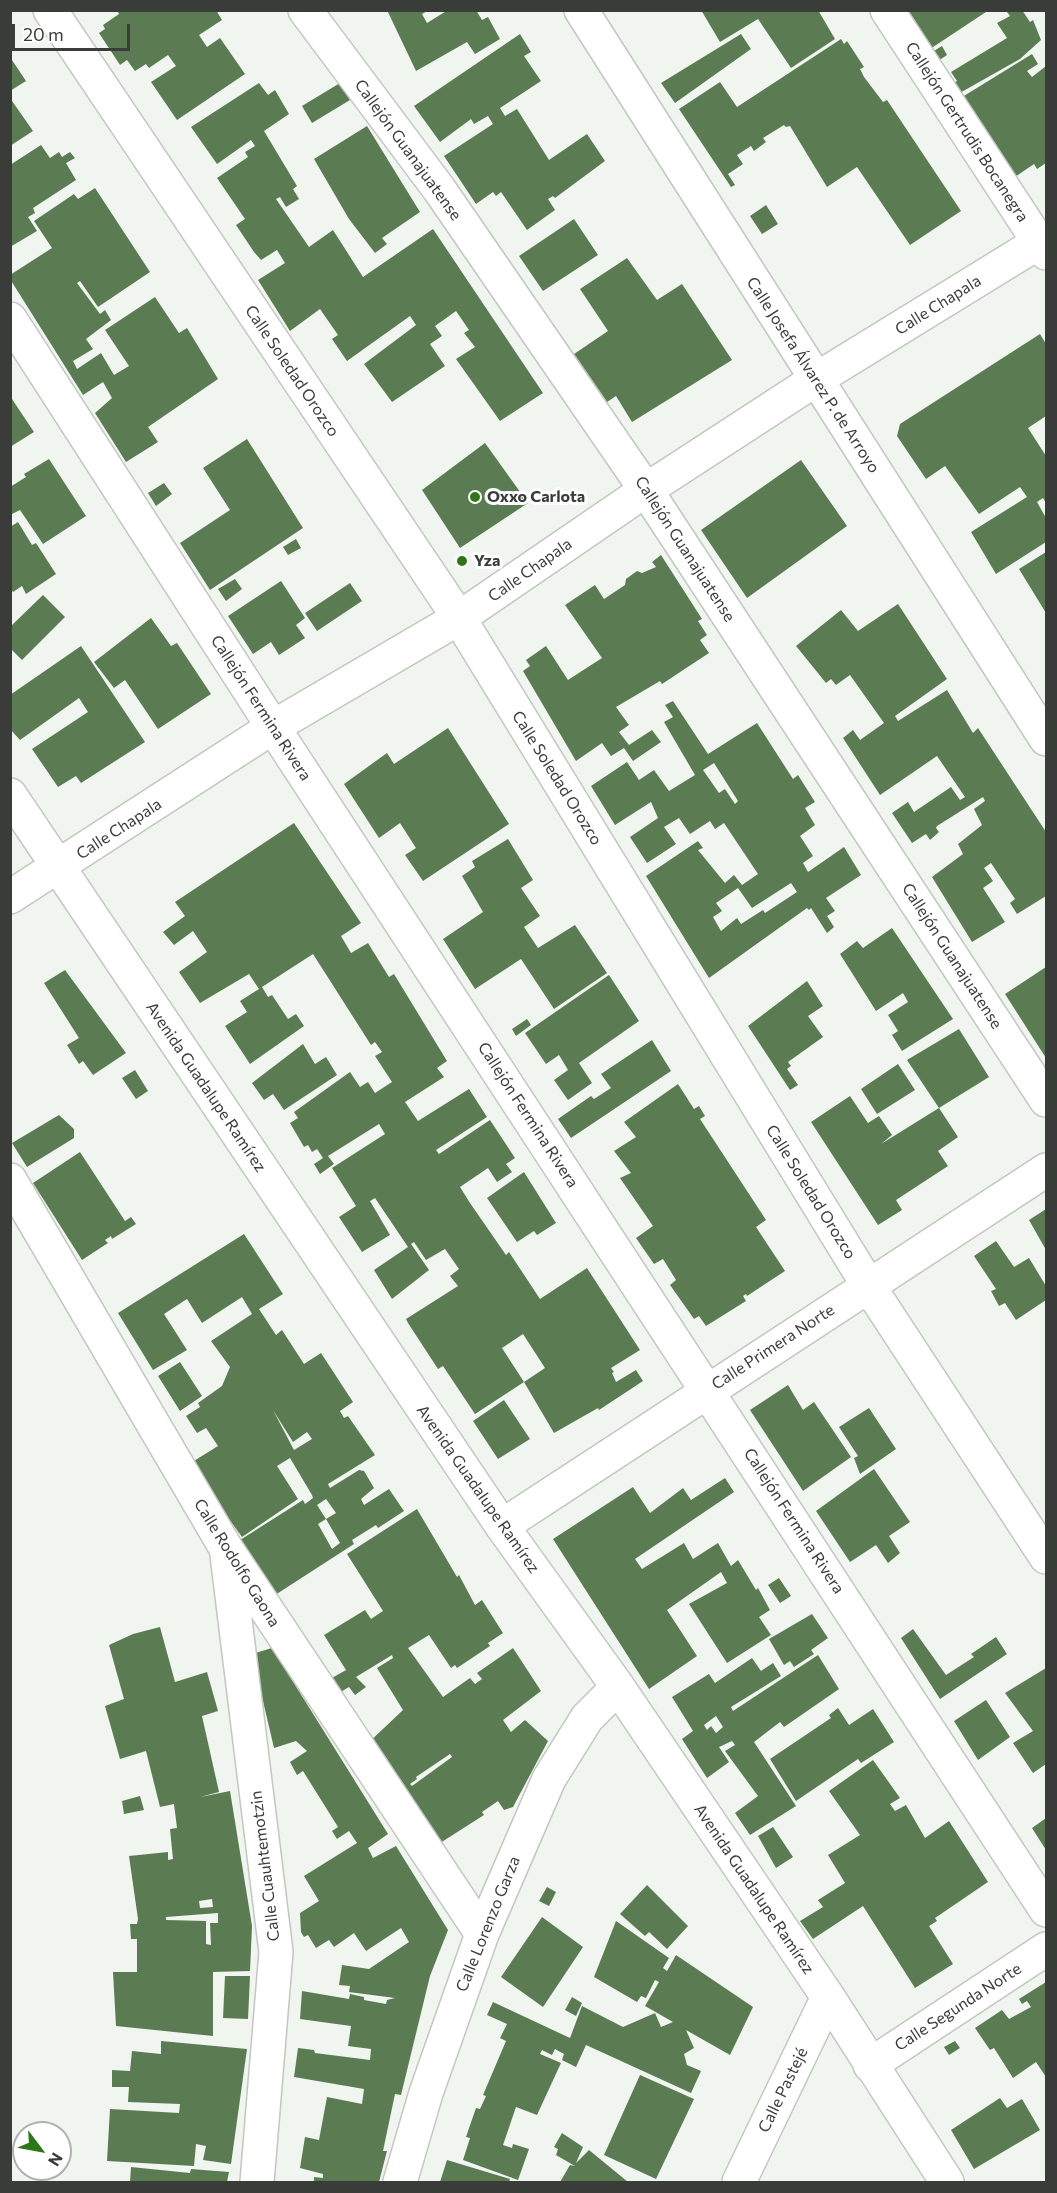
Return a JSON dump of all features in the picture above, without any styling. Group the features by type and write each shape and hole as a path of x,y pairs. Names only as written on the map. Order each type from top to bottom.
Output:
{"street":[{"name":"Calle Soledad Orozco","path":"50,10 459,618 868,1285 1047,1557"},
{"name":"Callejón Guanajuatense","path":"305,10 439,189 646,490 1047,1100"},
{"name":"Calle Josefa Álvarez P. de Arroyo","path":"581,10 815,380 1047,739"},
{"name":"Callejón Gertrudis Bocanegra","path":"887,10 1044,244"},
{"name":"Calle Chapala","path":"10,897 59,868 273,727 459,618 646,490 815,380 1044,244"},
{"name":"Callejón Fermina Rivera","path":"10,319 273,727 1047,1910"},
{"name":"Avenida Guadalupe Ramírez","path":"10,795 501,1526 618,1687 828,1997 947,2182"},
{"name":"Calle Primera Norte","path":"501,1526 1047,1170"},
{"name":"Calle Rodolfo Gaona","path":"10,1180 227,1550 482,1934"},
{"name":"Calle Cuauhtemotzin","path":"227,1550 276,1953 256,2182"},
{"name":"Calle Lorenzo Garza","path":"400,2182 426,2093 482,1934 549,1779 587,1718 618,1687"},
{"name":"Calle Segunda Norte","path":"870,2065 1047,1949"},
{"name":"Calle Pastejé","path":"739,2182 828,1997"}],"building":[{"path":"117,10 216,10 222,20 199,35 207,47 220,38 245,74 177,120 151,82 176,66 168,55 149,68 146,64 135,71 127,60 120,65 99,33 105,29 103,25 119,14"},
{"path":"387,10 429,10 422,14 427,23 448,10 476,10 482,20 488,17 500,39 475,54 467,42 416,71"},
{"path":"701,10 818,10 835,39 791,68 758,19 720,42"},
{"path":"900,10 989,10 927,51"},
{"path":"1022,10 1030,22 1033,20 1041,40 1020,59 958,94 951,85 957,81 951,72 1007,38 997,23 1010,16 1007,12"},
{"path":"520,34 531,52 524,56 541,81 500,108 505,116 517,109 549,160 587,134 605,161 555,198 553,196 548,199 555,210 527,230 501,192 496,196 493,192 476,204 444,156 493,124 488,116 474,124 471,119 440,142 414,106"},
{"path":"741,34 751,49 675,103 661,83"},
{"path":"841,39 844,44 847,41 864,67 860,69 864,77 883,102 887,100 961,211 910,245 857,167 827,187 790,126 784,125 763,138 766,142 754,151 751,146 737,155 743,164 728,174 735,185 731,187 679,109 720,82 737,107"},
{"path":"942,46 947,55 935,63 929,54"},
{"path":"1032,54 1038,64 1027,71 1032,77 1046,66 1046,163 1037,169 1034,164 1012,179 959,99"},
{"path":"10,57 26,81 10,91"},
{"path":"259,83 268,95 275,90 289,114 264,131 297,186 293,189 299,199 286,207 280,197 276,199 309,247 333,230 363,277 433,229 543,393 500,421 456,359 475,347 464,333 469,330 456,311 435,326 442,336 430,344 445,366 392,402 364,364 416,325 410,316 347,361 332,339 338,335 320,309 290,331 258,280 285,263 277,250 261,260 254,252 236,225 245,219 217,178 248,157 245,152 255,146 251,140 217,164 191,127"},
{"path":"340,83 350,100 312,123 302,106"},
{"path":"10,98 33,131 10,146"},
{"path":"367,126 420,212 382,238 387,244 375,253 349,219 314,159"},
{"path":"41,145 50,158 59,152 62,157 70,152 75,158 66,163 76,180 33,208 35,213 28,217 37,231 10,247 10,165"},
{"path":"95,188 150,272 98,307 80,281 77,283 100,314 105,310 111,320 86,339 93,349 73,361 77,369 101,353 114,375 129,366 105,330 155,297 179,333 187,328 218,379 148,427 158,442 126,462 95,413 112,398 103,382 83,395 10,279 10,275 52,248 34,221 74,194 78,199"},
{"path":"766,205 778,224 762,234 750,216"},
{"path":"574,219 598,255 543,291 519,256"},
{"path":"627,258 657,300 682,284 732,360 632,422 616,396 607,402 574,354 608,331 580,289"},
{"path":"1040,334 1046,344 1046,416 1028,428 1046,456 1046,503 1043,498 1037,502 1046,518 1046,542 996,574 971,532 1027,497 1020,487 979,514 945,466 926,479 897,436 900,424"},
{"path":"10,396 34,432 10,447"},
{"path":"247,439 303,528 210,590 180,543 230,510 203,468"},
{"name":"Oxxo Carlota","path":"485,443 528,503 460,548 422,490"},
{"path":"49,459 86,516 43,544 20,510 10,515 10,487 26,477 24,474"},
{"path":"801,460 847,526 747,598 701,530"},
{"path":"164,483 172,494 156,506 148,493"},
{"path":"18,522 32,545 36,543 56,574 26,594 22,586 13,592 10,588 10,527"},
{"path":"296,539 301,548 288,555 283,547"},
{"path":"1046,552 1046,613 1019,569"},
{"path":"661,555 702,619 698,621 707,635 700,640 709,653 662,684 660,681 616,707 629,725 619,732 629,745 652,730 661,742 633,761 624,748 611,756 602,743 576,761 523,671 530,666 526,660 546,646 568,680 602,658 565,605 595,585 604,599 625,585 626,579 637,571 642,573 656,567 652,562"},
{"path":"235,579 242,589 226,601 218,589"},
{"path":"281,581 305,618 296,625 305,638 279,655 271,642 253,654 228,616"},
{"path":"350,583 362,601 317,631 305,613"},
{"path":"43,595 65,617 22,660 10,648 10,627"},
{"path":"898,604 947,679 895,716 898,721 947,690 973,733 978,728 1046,832 1046,896 1017,914 1010,903 1015,899 991,863 984,868 993,881 983,888 1005,922 972,942 932,877 963,854 958,844 982,825 974,809 985,801 983,797 937,826 939,832 930,840 926,834 912,843 892,813 908,802 914,812 951,787 960,800 965,797 937,756 880,795 843,738 853,730 860,740 884,723 850,675 836,685 831,679 826,683 796,646 841,610 858,631"},
{"path":"151,618 171,646 177,643 211,694 158,729 125,680 114,688 94,662"},
{"path":"81,646 145,742 81,783 76,776 58,787 32,749 88,712 79,698 20,740 10,729 10,695"},
{"path":"673,701 708,754 757,723 793,779 798,775 815,802 805,808 815,825 800,836 813,856 803,863 808,872 844,847 861,875 826,898 835,911 827,916 834,927 827,933 811,908 809,910 807,908 709,978 646,876 698,841 703,848 698,850 725,883 734,875 742,885 758,874 724,823 715,829 710,821 690,834 679,818 664,827 676,844 647,863 630,837 658,818 651,802 615,825 591,786 627,762 639,780 654,770 669,791 695,775 664,722 673,717 665,705","holes":["714,763 738,801 735,804 725,789 719,793 703,770","791,883 797,892 765,913 763,910 741,924 737,918 721,931 713,917 722,911 716,903 738,888 752,908"]},
{"path":"448,728 509,824 423,881 405,855 416,848 400,823 379,838 344,784 387,753 394,764"},
{"path":"294,823 361,923 341,936 351,953 368,943 389,977 394,974 447,1061 437,1068 444,1077 405,1102 418,1121 469,1089 487,1117 436,1150 439,1154 490,1120 515,1158 506,1164 512,1172 497,1182 488,1168 460,1187 470,1203 506,1255 509,1252 540,1299 587,1268 640,1350 611,1368 616,1382 636,1370 643,1381 599,1410 598,1408 554,1433 524,1382 475,1414 443,1366 438,1369 408,1323 406,1319 458,1286 450,1276 459,1269 445,1249 426,1260 414,1242 411,1244 429,1270 392,1299 374,1270 408,1247 375,1198 370,1201 390,1235 362,1252 339,1217 356,1206 332,1168 385,1134 379,1124 328,1156 334,1164 320,1174 314,1164 323,1158 317,1149 312,1152 308,1145 304,1147 290,1123 298,1118 294,1112 350,1072 360,1087 368,1082 375,1093 392,1082 375,1056 382,1052 375,1042 371,1045 313,954 262,987 268,997 272,995 288,1019 296,1014 304,1026 250,1064 225,1026 247,1012 240,1001 259,989 249,974 200,1003 179,972 207,952 193,931 174,945 163,932 185,916 175,902","holes":["523,1334 545,1368 524,1382 502,1348"]},
{"path":"508,839 533,880 521,888 540,916 524,927 538,948 575,925 607,973 554,1009 521,959 475,989 443,939 483,912 462,876 475,867 472,861"},
{"path":"892,928 953,1019 902,1051 892,1035 898,1031 888,1015 908,1002 903,993 876,1011 840,954 857,941 863,948"},
{"path":"1046,967 1046,1058 1005,994"},
{"path":"65,970 126,1053 93,1075 83,1061 79,1064 67,1045 79,1038 44,983"},
{"path":"609,975 639,1021 579,1063 592,1083 568,1100 554,1080 568,1070 559,1055 546,1064 525,1033"},
{"path":"807,981 823,1006 808,1016 823,1037 788,1062 791,1066 787,1069 798,1085 790,1090 748,1026"},
{"path":"527,1019 531,1025 516,1036 512,1029"},
{"path":"959,1029 989,1077 939,1108 907,1060"},
{"path":"652,1040 671,1071 571,1138 558,1119 591,1096 594,1099 611,1088 601,1074"},
{"path":"303,1044 315,1064 326,1057 337,1075 284,1110 273,1094 264,1100 252,1083"},
{"path":"898,1064 915,1090 877,1114 861,1089"},
{"path":"135,1070 148,1091 136,1099 122,1078"},
{"path":"678,1084 694,1109 699,1106 705,1116 700,1119 766,1220 756,1227 785,1271 747,1296 746,1294 743,1296 746,1301 706,1326 699,1316 694,1319 670,1285 676,1280 663,1259 654,1264 636,1238 653,1226 620,1178 631,1173 614,1151 636,1137 624,1122"},
{"path":"850,1096 868,1123 879,1116 892,1135 881,1144 939,1108 958,1137 938,1151 948,1166 896,1200 902,1210 878,1225 811,1122"},
{"path":"59,1115 74,1129 74,1138 27,1167 12,1143"},
{"path":"80,1152 125,1221 131,1217 136,1224 112,1239 111,1236 105,1240 108,1243 82,1260 33,1183"},
{"path":"524,1172 556,1223 537,1235 534,1231 517,1242 487,1198"},
{"path":"1046,1209 1046,1250 1029,1220"},
{"path":"244,1234 283,1294 259,1309 276,1335 282,1330 304,1364 321,1353 353,1402 340,1411 344,1418 348,1416 375,1455 328,1484 330,1488 359,1470 364,1471 374,1488 361,1499 364,1505 389,1489 404,1511 378,1528 376,1525 352,1540 354,1544 272,1597 237,1542 303,1500 305,1504 313,1498 290,1458 277,1466 298,1499 242,1537 189,1464 218,1446 206,1428 197,1433 186,1416 200,1407 198,1403 222,1386 230,1367 211,1341 252,1314 242,1297 202,1323 187,1299 164,1314 187,1350 153,1370 118,1313","holes":["273,1410 293,1442 307,1432 312,1439 294,1450","326,1499 336,1513 326,1519 317,1505","326,1519 340,1543 332,1549 318,1524"]},
{"path":"996,1241 1014,1267 1029,1258 1046,1286 1046,1300 1016,1320 1005,1303 999,1306 991,1291 996,1289 974,1256"},
{"path":"180,1362 202,1396 180,1411 158,1376"},
{"path":"788,1385 803,1410 814,1402 851,1457 803,1491 750,1410"},
{"path":"504,1400 530,1439 498,1459 473,1421"},
{"path":"869,1408 896,1449 860,1474 854,1458 858,1456 839,1427"},
{"path":"874,1469 910,1522 889,1536 900,1553 888,1563 876,1545 850,1562 816,1511"},
{"path":"725,1478 734,1492 635,1559 642,1569 684,1543 693,1559 718,1543 731,1566 738,1560 756,1590 758,1588 770,1610 759,1617 771,1635 727,1663 689,1604 727,1583 721,1572 667,1610 697,1656 649,1689 553,1539 633,1487 650,1513 683,1488 691,1500"},
{"path":"417,1509 457,1577 459,1575 475,1605 482,1600 503,1633 488,1643 490,1646 457,1668 455,1665 451,1668 429,1635 408,1648 443,1697 470,1678 475,1684 482,1679 477,1673 513,1648 541,1691 503,1720 511,1732 525,1720 548,1741 513,1807 504,1810 498,1801 482,1812 484,1815 437,1845 365,1746 403,1710 377,1668 393,1658 392,1655 356,1677 366,1687 355,1695 349,1687 334,1696 325,1682 346,1670 324,1635 365,1610 371,1619 383,1611 347,1554","holes":["450,1754 452,1757 412,1786 410,1784 417,1779 416,1777"]},
{"path":"779,1578 791,1596 780,1603 768,1585"},
{"path":"812,1614 828,1638 811,1650 814,1654 794,1667 790,1661 784,1665 769,1639"},
{"path":"160,1627 175,1682 207,1672 218,1711 202,1716 219,1792 200,1797 230,1791 252,1926 250,1971 213,1972 213,2036 116,2026 113,1972 137,1972 137,1939 131,1939 130,1924 137,1924 138,1919 129,1856 168,1852 168,1860 173,1859 170,1829 177,1828 174,1804 160,1807 146,1751 120,1759 105,1706 124,1699 109,1645 133,1634","holes":["212,1899 213,1907 200,1908 199,1901","218,1913 218,1923 210,1923 211,1945 206,1944 206,1921 166,1920 166,1917"]},
{"path":"913,1629 946,1675 974,1657 971,1654 996,1637 1007,1654 940,1699 901,1638"},
{"path":"272,1648 388,1834 368,1848 373,1858 396,1846 448,1930 430,1976 401,2095 395,2094 383,2151 387,2151 379,2182 314,2182 314,2177 323,2178 323,2174 300,2168 305,2137 319,2140 327,2097 362,2104 364,2089 294,2077 298,2048 314,2050 315,2053 370,2060 371,2049 348,2046 351,2026 300,2019 302,1991 349,1999 350,1994 364,1997 364,2000 386,2004 387,2000 395,1998 349,1992 350,1986 339,1985 342,1965 369,1969 409,1942 401,1928 366,1951 354,1933 334,1947 329,1940 316,1948 308,1935 304,1937 301,1932 300,1913 319,1901 304,1876 357,1843 349,1831 337,1839 332,1831 338,1827 303,1771 297,1775 290,1762 307,1751 296,1741 274,1748 252,1654"},
{"path":"818,1655 839,1689 784,1727 780,1722 754,1742 796,1806 750,1835 735,1813 758,1796 725,1751 735,1745 732,1741 719,1747 729,1762 707,1778 682,1739 693,1731 672,1697 709,1674 715,1683 752,1658 761,1671 773,1663 781,1676 731,1707 733,1711","holes":["716,1716 723,1727 716,1733 711,1726 707,1730 704,1725"]},
{"path":"1046,1668 1046,1764 1033,1773 1013,1743 1033,1731 1005,1693"},
{"path":"986,1700 1010,1737 978,1760 954,1721"},
{"path":"838,1708 849,1725 873,1709 894,1742 861,1763 858,1759 796,1801 770,1759 831,1718 829,1715"},
{"path":"873,1760 900,1798 890,1804 895,1811 906,1805 925,1838 949,1821 988,1882 935,1918 937,1921 929,1926 953,1964 915,1988 863,1906 813,1939 800,1921 823,1907 818,1900 845,1883 828,1855 860,1835 829,1791"},
{"path":"140,1796 144,1810 124,1814 122,1801"},
{"path":"1046,1818 1046,1850 1032,1828"},
{"path":"773,1827 793,1857 776,1868 758,1836"},
{"path":"647,1885 688,1926 667,1949 649,1932 645,1936 620,1914"},
{"path":"547,1887 556,1892 549,1906 539,1901"},
{"path":"542,1917 583,1947 543,2007 501,1977"},
{"path":"616,1921 669,1958 663,1968 667,1971 676,1955 753,2007 730,2055 686,2030 694,2048 684,2054 687,2065 701,2071 691,2093 586,2045 576,2067 562,2060 564,2054 555,2049 552,2055 542,2050 540,2054 561,2063 537,2115 516,2107 503,2145 512,2148 513,2144 529,2149 518,2180 463,2160 470,2138 466,2137 476,2108 480,2109 486,2096 483,2095 506,2041 500,2038 507,2024 487,2015 493,2002 570,2038 582,2006 623,2027 655,2013 661,2027 673,2022 645,2006 659,1982 655,1980 646,1998 641,1996 637,2002 594,1977"},
{"path":"225,1976 250,1976 248,2019 223,2018"},
{"path":"1046,1982 1046,2077 1036,2062 1013,2078 994,2048 990,2050 975,2028 1002,2010 1009,2019 1031,2007 1027,2001 1022,2004 1019,1999"},
{"path":"572,1997 582,2003 576,2016 565,2010"},
{"path":"161,2041 247,2049 231,2164 203,2160 206,2146 196,2144 194,2166 107,2161 110,2109 179,2113 180,2104 128,2102 129,2087 112,2087 112,2070 130,2071 132,2051 161,2054"},
{"path":"955,2041 960,2048 949,2055 944,2047"},
{"path":"640,2075 694,2099 656,2179 604,2155"},
{"path":"1000,2098 1007,2108 1022,2099 1040,2130 974,2169 951,2130"},
{"path":"562,2133 583,2147 576,2163 589,2150 628,2182 560,2182 570,2165 575,2166 556,2155 558,2149 554,2147"},
{"path":"447,2160 510,2179 509,2182 440,2182"},
{"path":"131,2167 190,2173 191,2169 229,2172 227,2182 130,2182"}],"place":[{"name":"Oxxo Carlota","path":"475,497"},
{"name":"Yza","path":"462,561"}]}
